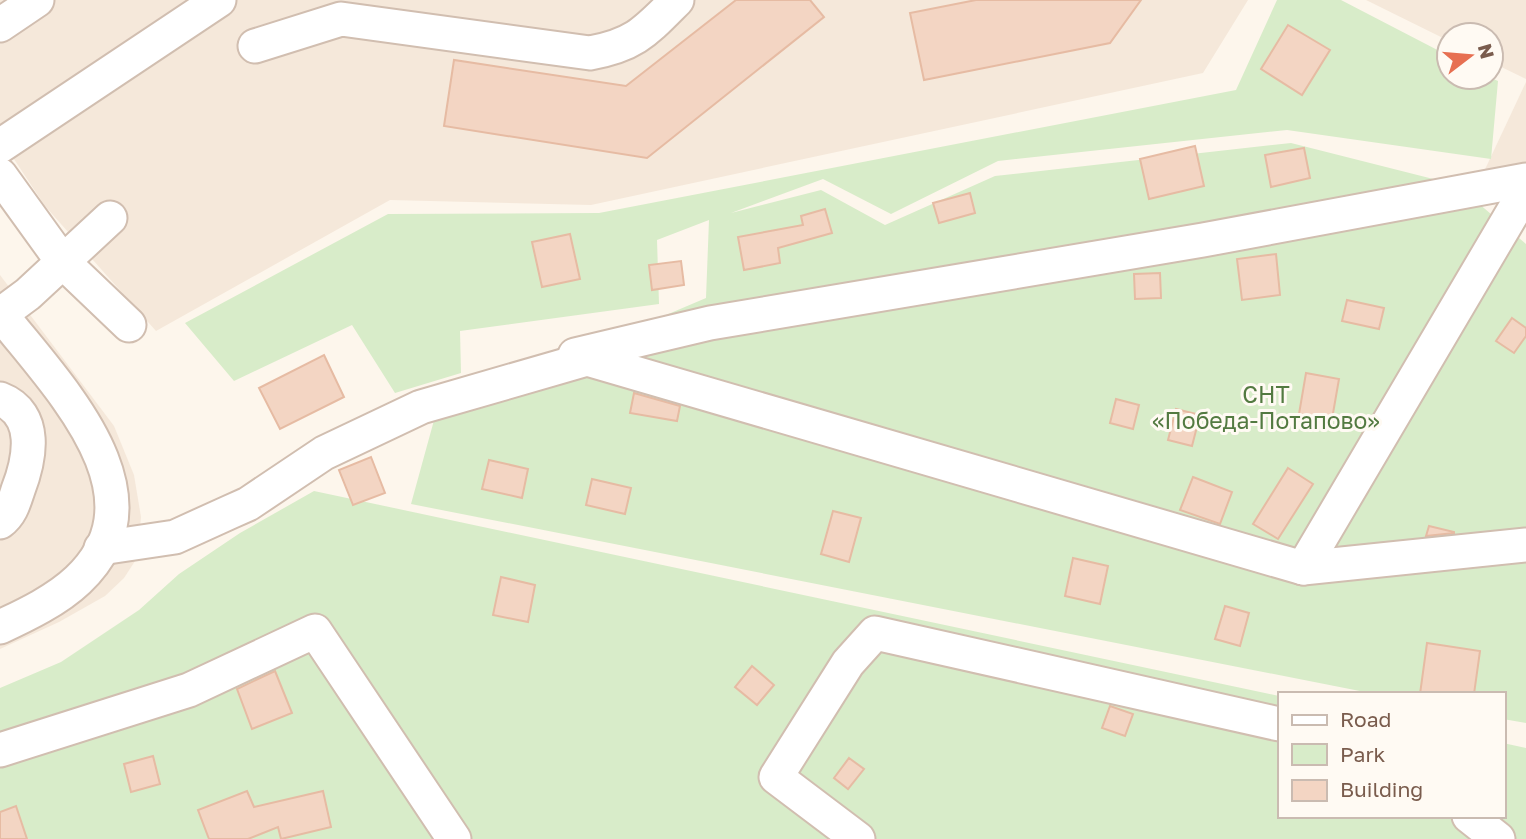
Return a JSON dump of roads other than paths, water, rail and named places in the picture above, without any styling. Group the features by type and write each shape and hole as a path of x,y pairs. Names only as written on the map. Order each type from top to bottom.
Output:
{"street":[{"path":"0,25 37,0"},
{"path":"0,146 219,0"},
{"path":"255,46 338,10 590,53 621,47 644,32 677,0"},
{"path":"0,175 62,261 129,325"},
{"path":"102,548 175,537 248,504 324,453 491,375 710,323 1203,240 1526,180"},
{"path":"1303,568 1526,190"},
{"path":"0,627 77,581 102,548 109,527 111,491 98,446 75,411 1,314 28,295 110,218"},
{"path":"421,407 587,359 1303,568 1526,545"},
{"path":"0,399 17,411 30,445 29,462 9,515 0,522"},
{"path":"0,750 188,690 315,631 454,839"},
{"path":"858,839 776,777 848,663 875,633 1278,724"},
{"path":"1471,818 1497,839"}],"park label":[{"name":"СНТ «Победа-Потапово»","path":"1266,408"}]}
